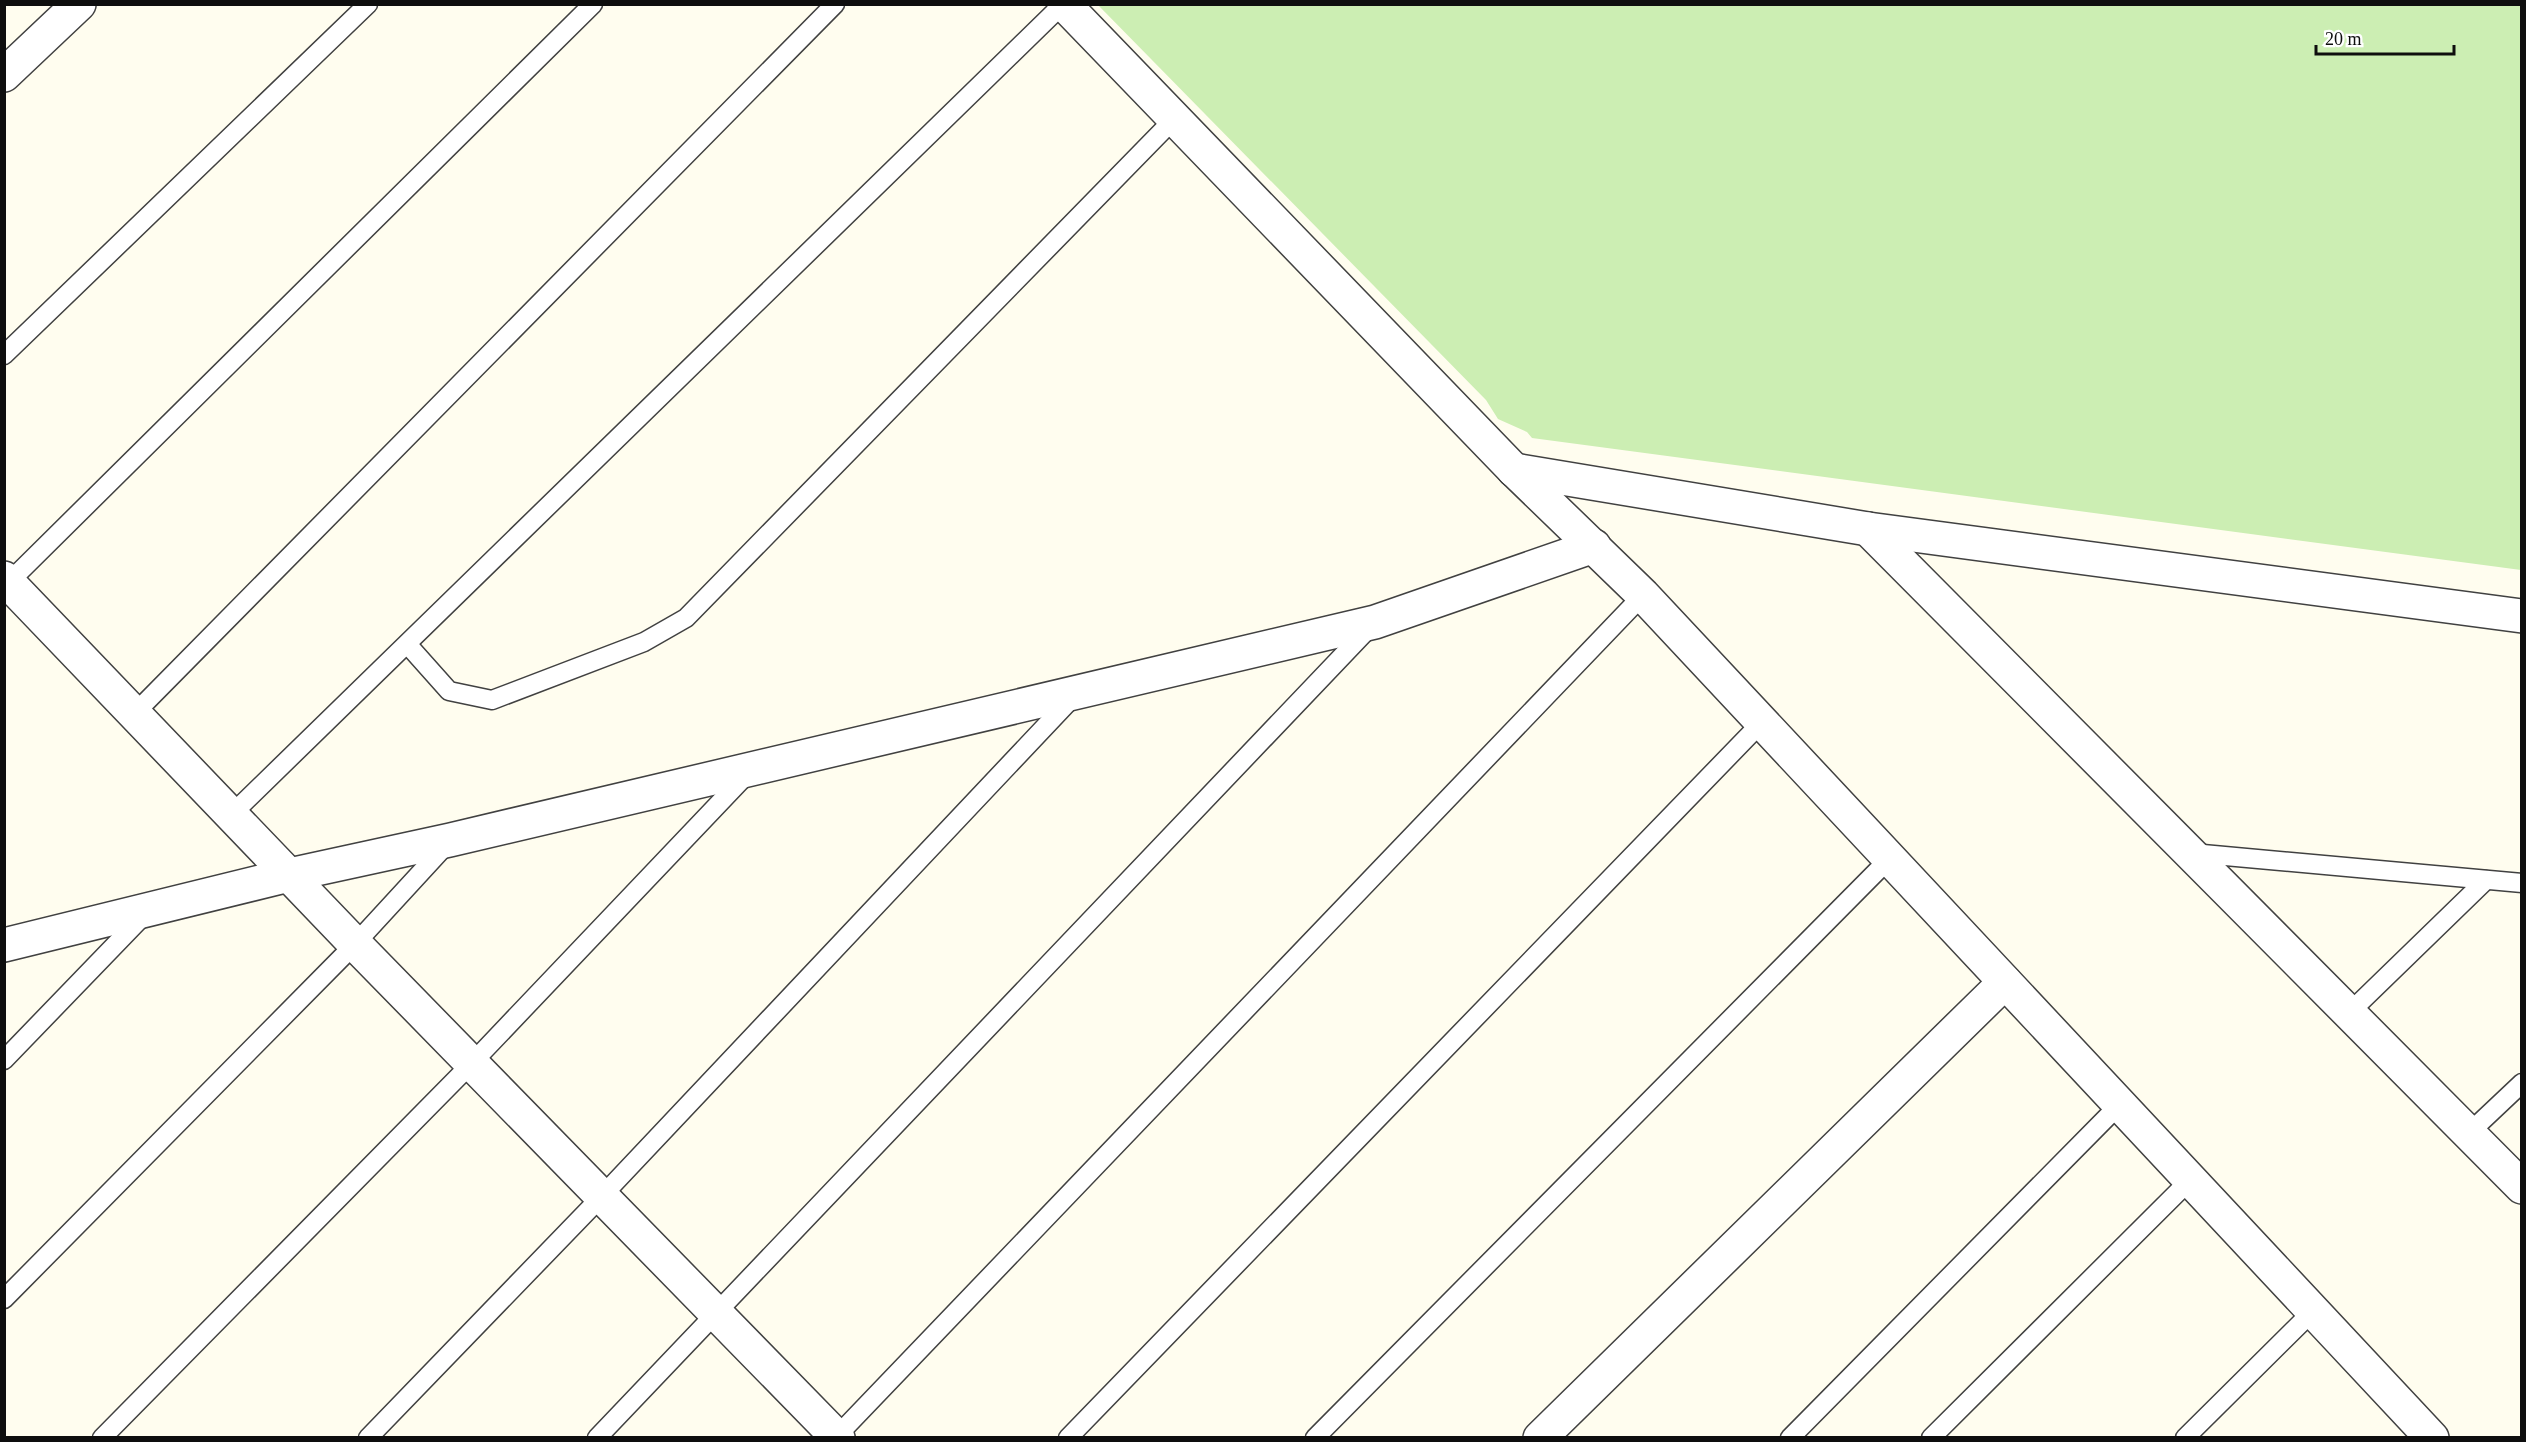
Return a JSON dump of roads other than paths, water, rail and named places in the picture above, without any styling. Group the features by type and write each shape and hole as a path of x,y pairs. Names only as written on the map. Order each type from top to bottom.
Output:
{"street":[{"path":"4,75 79,4"},
{"path":"1064,4 1514,471 1643,595 2432,1437"},
{"path":"1514,471 1868,529 2522,616"},
{"path":"1868,529 2522,1187"},
{"path":"4,945 148,912 290,875 450,840 1375,622 1594,546"},
{"path":"6,582 836,1437"},
{"path":"1540,1437 2006,982"}],"lane":[{"path":"4,356 368,4"},
{"path":"6,582 592,4"},
{"path":"134,714 835,4"},
{"path":"231,815 1064,4"},
{"path":"408,645 449,691 492,700 644,642 686,618 1175,118"},
{"path":"836,1437 1643,595"},
{"path":"597,1437 1375,622"},
{"path":"368,1437 602,1196 1077,693"},
{"path":"1068,1437 1762,722"},
{"path":"102,1437 472,1063 752,769"},
{"path":"4,1299 355,944 450,840"},
{"path":"2190,853 2522,884"},
{"path":"1315,1437 1890,858"},
{"path":"2349,1014 2486,880"},
{"path":"4,1060 148,912"},
{"path":"2469,1133 2522,1083"},
{"path":"1790,1437 2120,1104"},
{"path":"1931,1437 2191,1179"},
{"path":"2185,1437 2314,1310"}]}
